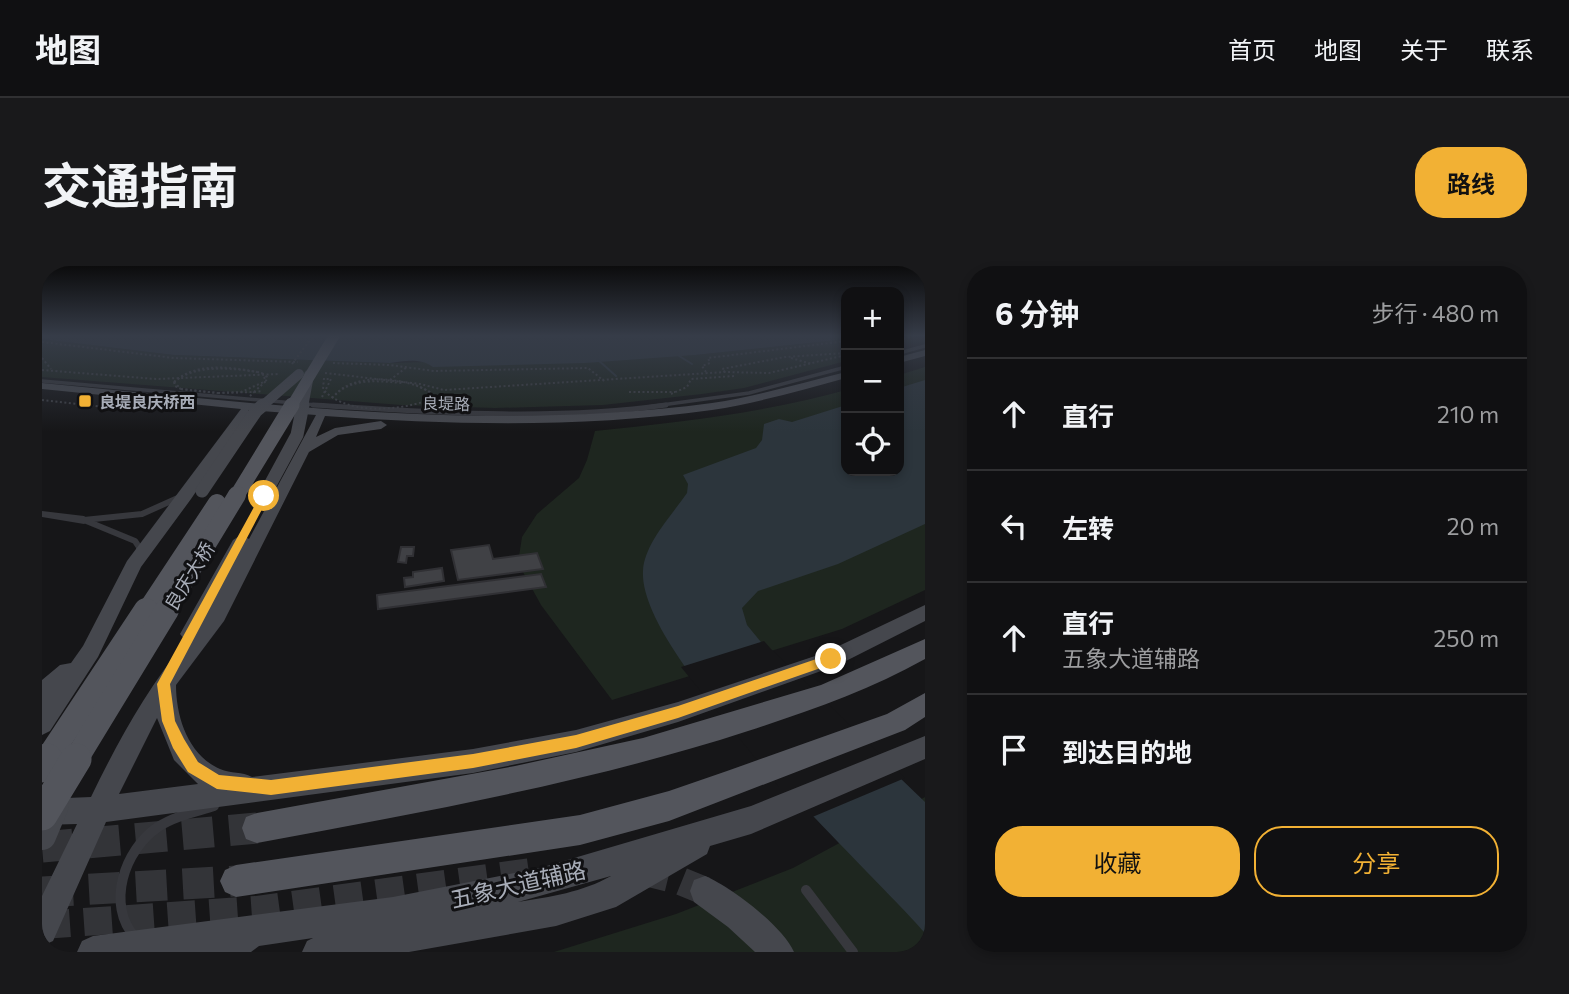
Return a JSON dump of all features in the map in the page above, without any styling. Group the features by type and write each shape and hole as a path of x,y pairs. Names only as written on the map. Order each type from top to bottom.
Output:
{"main road":[{"name":"良庆大桥","path":"42,813 306,368"},
{"name":"良庆大桥","path":"42,767 308,368"},
{"path":"42,724 196,491 256,411 302,376"},
{"path":"42,930 98,810 297,435 302,376"},
{"name":"良堤路","path":"42,384 423,419 540,419 601,417 712,406 759,398 841,376"},
{"name":"良堤路","path":"42,398 137,402 410,424 540,426 664,418 768,403 841,384"},
{"path":"182,406 220,418 225,429 223,442"},
{"path":"42,694 91,650 139,557 196,491 223,442 244,412"},
{"path":"271,788 217,782 193,767 169,721 164,684 217,616 320,418"},
{"path":"299,455 311,444 347,429 410,424"},
{"path":"42,813 98,810 473,761 576,741 678,712 831,659 925,612"},
{"path":"257,828 504,783 695,738 856,684 925,648"},
{"path":"896,664 908,664 925,671"},
{"path":"236,881 580,831 669,806 727,785 896,722 925,704"},
{"name":"五象大道辅路","path":"201,946 266,929 393,912 540,883 739,823 924,748"},
{"path":"42,836 73,764"},
{"path":"318,952 556,911 605,896 739,823"},
{"path":"705,891 739,916 778,952"},
{"path":"93,952 201,946"}],"street":[{"path":"42,514 84,520"}],"lane":[{"path":"42,384 495,414 661,405 752,392 841,368"},
{"path":"84,520 142,514 196,491"},
{"path":"84,520 135,541 139,547 139,557"},
{"path":"201,946 136,938 125,929 119,911 120,895 139,846 154,830 173,819 271,788"},
{"path":"806,890 853,952"}],"path":[{"path":"302,376 304,368"},
{"path":"390,380 406,368"},
{"path":"703,368 707,373"},
{"path":"724,372 722,369 727,368"},
{"path":"661,405 657,400 687,387 691,379 739,376 793,368"},
{"path":"250,396 258,389 265,383 267,381 267,379 267,377 266,376 265,374 260,372 257,372 253,371 216,369 212,369 207,369 186,374 174,382 177,388 185,390 233,393 259,386 266,381 267,380 267,378 267,376 265,375 264,374 261,373 258,372 255,371 218,369 210,369 205,369 184,374 174,381 173,383 174,386 177,388 179,389 182,390 232,394 248,393 254,392 259,391 269,388"},
{"path":"42,370 156,379 302,376 390,380 444,390 724,372 739,376"},
{"path":"302,376 331,379 325,390"},
{"path":"302,376 321,385 322,392 330,398 335,401 347,404 354,404 386,407 396,408 401,408 405,408 409,407 414,406 417,405 421,404 424,402 426,401 428,399 430,397 430,396 430,392 428,390 426,388 424,387 420,386 417,385 413,384 408,384 396,383 383,382 371,381 367,381 363,381 359,382 355,382 344,385 339,388 337,390 336,392 335,394 337,399 341,402 346,403 351,404 358,405 384,407 398,408 403,408 407,407 415,406 419,404 423,403 428,400 429,398 430,396 431,394 430,392 429,390 425,387 414,384 410,384 397,383 383,382 369,381 365,381 361,381 357,382 353,383 340,388 338,389 333,396 329,402"},
{"path":"629,392 676,392"},
{"path":"42,398 104,407 137,402"}],"shaded area":[{"path":"42,368 820,368 744,388 603,405 495,408 401,405 42,377"},
{"path":"925,368 925,590 842,629 612,700 541,605 518,563 522,537 537,514 579,478 595,431 753,411 841,391 841,476 904,476 904,373"},
{"path":"925,380 925,524 838,564 758,591 742,608 747,625 769,652 925,802 925,933 808,811 714,705 677,654 651,608 643,571 653,540 687,493 688,484 683,475 756,448 762,440 764,424 779,419 792,422 841,407 841,476 904,476 904,386"},
{"path":"925,797 925,952 554,952 676,914 793,868"}],"pier":[{"path":"764,641 905,778 810,818 779,787 681,667"}],"building":[{"path":"489,545 493,559 537,553 543,569 458,580 451,550"},
{"path":"401,547 414,547 413,556 407,556 406,563 398,562"},
{"path":"442,568 444,581 405,587 404,578 413,577 413,572"},
{"path":"541,574 546,587 378,609 377,595"}],"waterway":[{"path":"607,368 616,376"}],"tunnel":[{"path":"42,847 257,828"},
{"path":"42,925 256,910 538,871"},
{"path":"641,871 678,880 705,891"},
{"path":"42,892 236,881"}],"place":[{"name":"良堤良庆桥西","path":"85,401"}],"route":[{"path":"264,496 164,684 169,721 178,743 193,767 217,782 271,788 473,761 576,741 678,712 831,659"}]}
